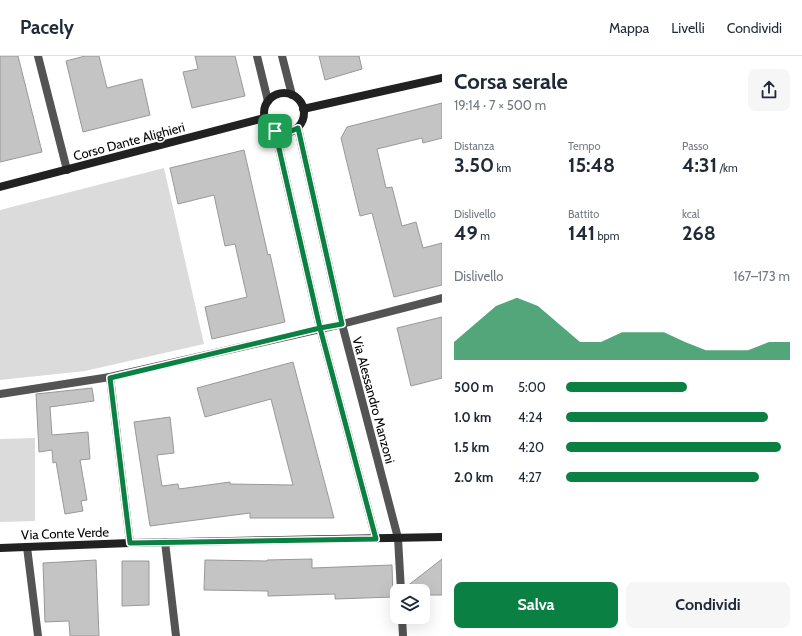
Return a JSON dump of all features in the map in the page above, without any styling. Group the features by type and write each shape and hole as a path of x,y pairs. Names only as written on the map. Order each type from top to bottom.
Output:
{"street":[{"path":"38,56 67,170"},
{"path":"257,56 268,101"},
{"path":"282,56 292,95"},
{"path":"303,109 442,78"},
{"path":"286,93 292,95 297,99 303,109 302,122 298,128 287,133 275,131 266,123 264,118 264,112 268,101 273,96 279,94 286,93"},
{"name":"Corso Dante Alighieri","path":"0,187 264,118"},
{"name":"Via Alessandro Manzoni","path":"298,128 342,324 398,538 401,584"},
{"path":"275,131 320,328 376,539"},
{"path":"0,394 110,378 342,324 442,298"},
{"path":"110,378 130,543"},
{"name":"Via Conte Verde","path":"0,548 165,542 442,537"},
{"path":"165,542 176,636"},
{"path":"27,548 38,636"},
{"path":"403,624 404,636"}],"shaded area":[{"path":"164,168 204,344 85,371 0,380 0,210"},
{"path":"35,438 35,521 0,522 0,439"}],"building":[{"path":"0,56 18,56 42,152 0,162"},
{"path":"85,56 99,56 107,88 142,79 150,115 83,132 66,61"},
{"path":"195,56 235,56 245,96 192,108 183,72 198,69"},
{"path":"319,56 359,56 362,69 325,80"},
{"path":"442,103 442,138 423,143 422,138 377,149 386,188 392,187 402,226 416,222 423,248 442,243 442,285 394,297 372,213 360,216 341,138 347,127"},
{"path":"244,150 285,322 212,339 205,307 247,297 235,244 225,246 214,195 178,204 170,168"},
{"path":"442,317 442,378 411,386 397,328"},
{"path":"293,362 334,518 250,518 250,513 150,526 134,422 170,417 174,453 157,455 162,486 178,484 179,489 230,482 230,484 293,485 271,399 205,417 197,388"},
{"path":"92,388 94,401 50,407 52,435 88,432 90,459 80,460 87,500 81,501 83,511 65,514 56,462 53,463 52,450 39,452 36,394"},
{"path":"312,559 312,568 392,565 393,584 390,584 390,597 335,599 335,594 268,596 268,591 204,590 205,560"},
{"path":"442,559 442,595 430,595 430,584 410,584"},
{"path":"96,560 99,636 70,636 69,621 45,622 43,563"},
{"path":"122,561 149,561 149,605 122,606"}],"route":[{"path":"275,131 287,133 298,128 342,324 320,328 376,539 130,543 110,378 320,328 275,131"}]}
